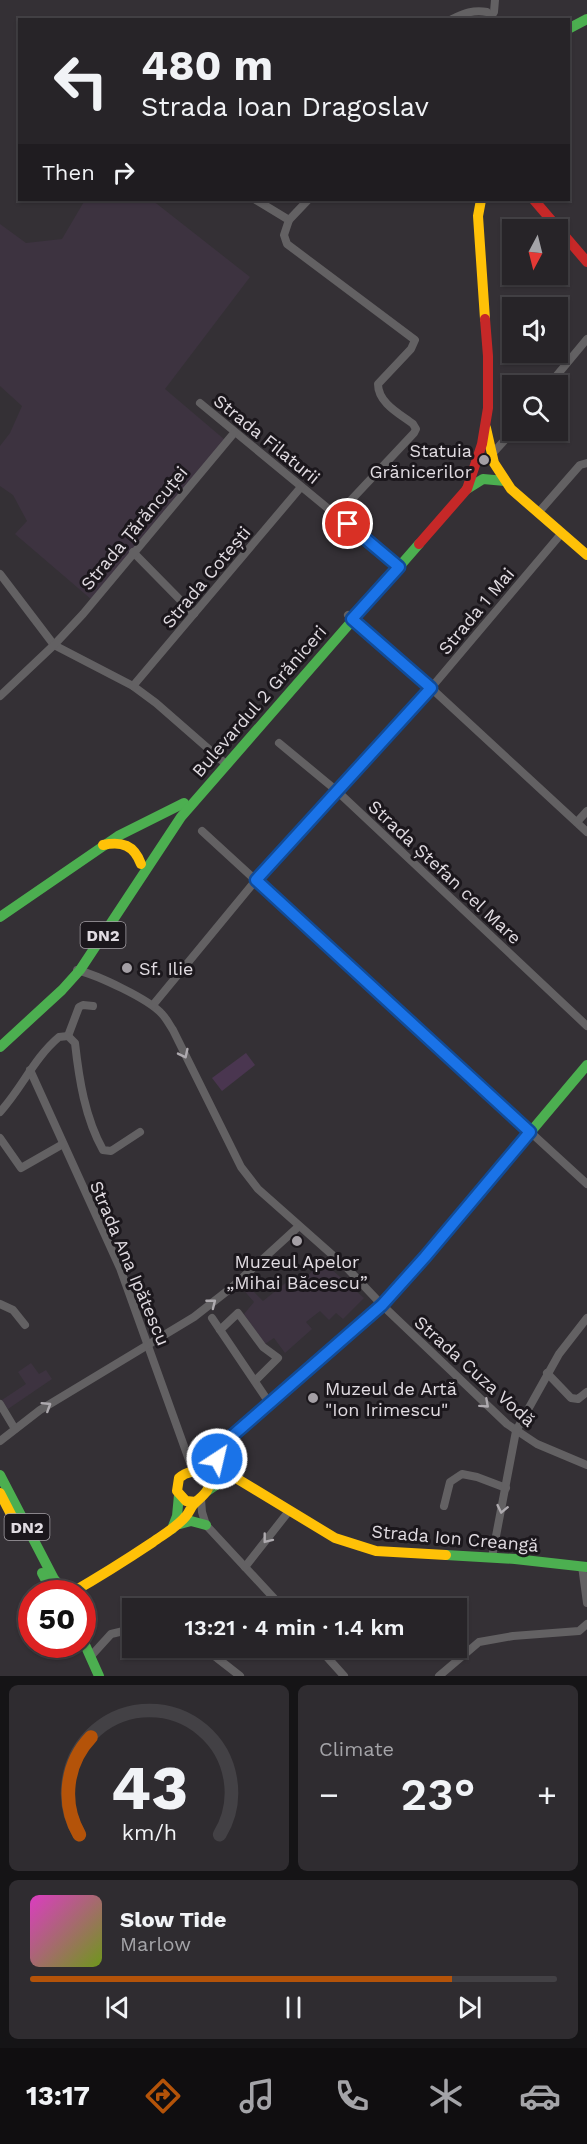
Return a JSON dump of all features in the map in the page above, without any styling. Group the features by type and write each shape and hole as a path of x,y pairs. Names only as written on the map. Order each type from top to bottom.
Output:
{"main road":[{"path":"570,28 587,19"},
{"path":"570,36 587,28"},
{"name":"Bulevardul 2 Grăniceri","path":"181,812 397,565 461,484 468,483 486,425 489,380 478,216 473,201"},
{"name":"Bulevardul 2 Grăniceri","path":"478,216 481,201"},
{"path":"535,201 587,262"},
{"path":"486,425 492,454 511,489 587,555"},
{"path":"468,483 483,479 505,481"},
{"path":"0,917 103,845 144,823 181,812"},
{"path":"144,823 181,812"},
{"name":"DN2","path":"0,1039 77,970 141,864 181,812"},
{"name":"DN2","path":"0,1047 62,990 181,812"},
{"path":"103,845 119,843 130,846 138,855 141,864"},
{"path":"199,1473 210,1467 216,1450 382,1305 587,1065"},
{"path":"216,1450 218,1464 231,1475"},
{"path":"172,1529 177,1516 179,1495 177,1486 179,1478 185,1472 231,1475"},
{"path":"199,1473 202,1497"},
{"name":"DN2","path":"0,1475 2,1489 47,1580"},
{"path":"172,1529 202,1497 231,1475"},
{"name":"Strada Ion Creangă","path":"231,1475 335,1538 376,1551 492,1557 584,1566"},
{"name":"DN2","path":"2,1489 55,1580"},
{"path":"179,1495 186,1500 202,1497"},
{"path":"96,1582 187,1521 198,1521 206,1525"},
{"path":"94,1580 103,1576"},
{"path":"85,1658 93,1676"},
{"path":"92,1658 99,1676"}],"street":[{"path":"454,18 469,11 479,11 487,12 491,18 495,0"},
{"path":"258,201 289,220"},
{"path":"307,201 289,220 284,235 287,243 415,340 414,345 378,384 378,391 382,399 413,424 416,429 414,434 338,515"},
{"path":"557,375 587,339"},
{"name":"Strada Filaturii","path":"200,403 397,565"},
{"name":"Strada Țărăncuței","path":"0,696 56,643 234,433"},
{"path":"492,454 504,441"},
{"path":"538,513 580,465 587,463"},
{"name":"Strada Cotești","path":"133,686 301,487"},
{"name":"Strada 1 Mai","path":"153,1005 256,880 431,688 561,534"},
{"path":"133,552 194,614"},
{"path":"0,574 56,643 133,686 225,763"},
{"path":"350,617 431,688 587,832"},
{"name":"Strada Ștefan cel Mare","path":"279,743 337,791 587,1026"},
{"path":"577,822 587,811"},
{"path":"202,831 587,1184"},
{"path":"77,970 96,975 153,1005"},
{"path":"68,1036 80,1007 93,1005"},
{"name":"Strada Cuza Vodă","path":"153,1005 163,1014 173,1030 241,1167 258,1189 298,1227 346,1267 478,1399 516,1431 537,1444 587,1466"},
{"path":"0,1112 53,1042 59,1037 68,1036"},
{"path":"68,1036 75,1043 80,1081 90,1120 103,1150 111,1151 140,1132"},
{"name":"Strada Ana Ipătescu","path":"30,1070 120,1268 199,1473"},
{"path":"0,1138 21,1168 63,1144"},
{"path":"0,1441 40,1410 194,1317 298,1227"},
{"path":"0,1304 13,1311 24,1325"},
{"path":"220,1330 238,1313 263,1347 278,1358 255,1381"},
{"path":"212,1318 270,1404"},
{"path":"492,1557 516,1431 547,1373 587,1318"},
{"path":"547,1373 572,1398 578,1399 587,1392"},
{"path":"0,1404 15,1429"},
{"name":"Strada Ion Creangă","path":"444,1506 450,1482 462,1474 506,1488"},
{"path":"202,1497 202,1512 206,1525 274,1598"},
{"path":"245,1567 289,1511"},
{"path":"584,1566 587,1603"},
{"path":"439,1676 478,1642 513,1636 579,1631 587,1624"},
{"path":"96,1650 111,1634 122,1631"},
{"path":"217,1658 240,1676"},
{"path":"328,1658 344,1676"}],"shaded area":[{"path":"84,201 153,201 250,277 165,389 225,440 92,600 15,534 27,521 13,495 0,486 0,446 10,433 22,406 0,386 0,224 26,243 62,239"},
{"path":"246,1053 255,1065 222,1091 212,1078"},
{"path":"322,1261 364,1298 343,1319 336,1313 329,1320 320,1311 306,1322 312,1329 285,1353 274,1338 265,1344 244,1314 254,1302 241,1287 245,1283 263,1301 288,1281 296,1288"},
{"path":"31,1363 39,1374 46,1370 52,1379 8,1409 2,1400 26,1384 18,1372"}],"traffic: fast":[{"path":"570,28 587,19"},
{"path":"467,489 483,479 505,481"},
{"path":"0,1047 62,990 80,970 181,817 419,544"},
{"path":"0,917 118,836 184,803"},
{"path":"196,1471 382,1305 587,1065"},
{"path":"0,1475 55,1580"},
{"path":"207,1491 231,1475"},
{"path":"172,1529 177,1516 179,1495"},
{"path":"180,1524 191,1521 206,1525"},
{"path":"446,1555 515,1559 587,1567"},
{"path":"42,1573 46,1580"},
{"path":"91,1658 99,1676"}],"traffic: slow":[{"path":"481,201 478,216 485,319"},
{"path":"486,428 494,463 511,489 587,555"},
{"path":"103,845 127,846 135,852 141,864"},
{"path":"191,1472 204,1476 209,1484 196,1502 186,1501 177,1491 179,1478 191,1472"},
{"path":"205,1477 211,1474 231,1475 335,1538 376,1551 446,1555"},
{"path":"0,1493 17,1526"},
{"path":"93,1580 170,1530 188,1514 196,1502"}],"traffic: jam":[{"path":"535,201 587,262"},
{"path":"419,544 467,489 482,444 488,408 485,319"}],"place":[{"name":"Statuia Grănicerilor","path":"484,460"},
{"name":"Sf. Ilie","path":"127,968"},
{"name":"Muzeul Apelor „Mihai Băcescu”","path":"297,1241"},
{"name":"Muzeul de Artă \"Ion Irimescu\"","path":"313,1398"}],"route":[{"path":"217,1459 216,1450 382,1305 530,1132 256,880 431,688 352,619 399,567 348,524"}]}
